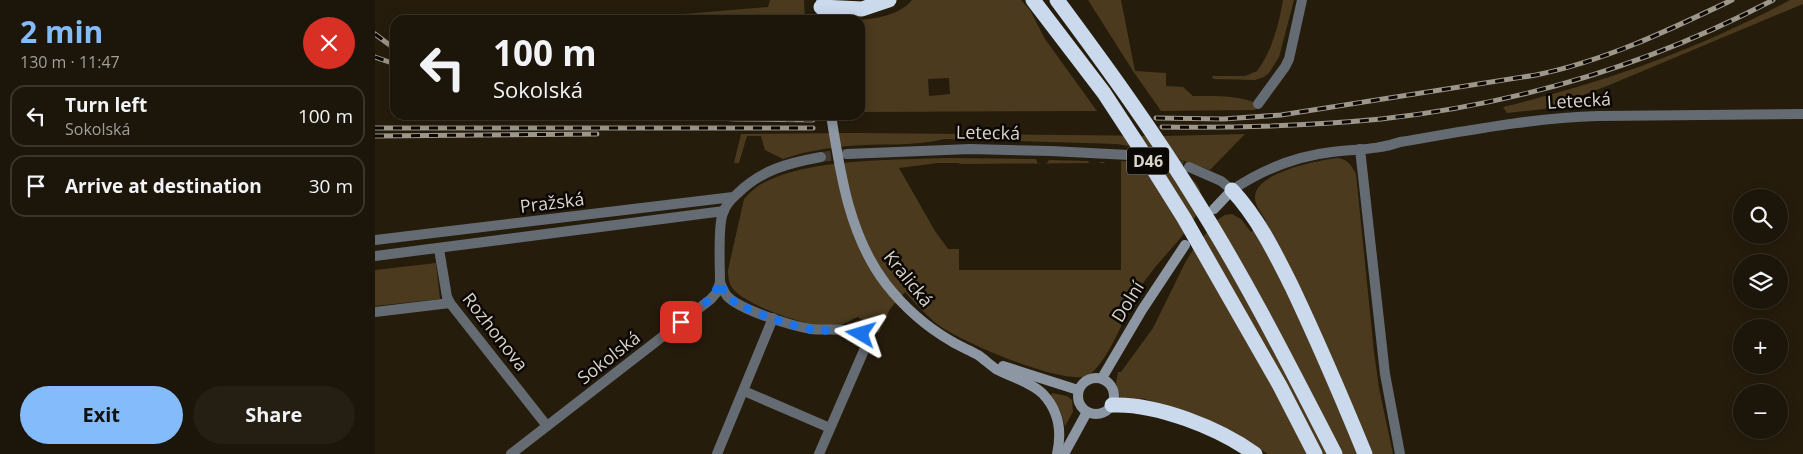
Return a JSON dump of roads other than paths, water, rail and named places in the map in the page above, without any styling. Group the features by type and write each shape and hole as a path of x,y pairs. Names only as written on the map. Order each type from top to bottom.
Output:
{"highway":[{"path":"821,9 872,7 889,0"},
{"name":"D46","path":"1033,0 1104,94 1184,218 1280,386 1315,454"},
{"name":"D46","path":"1057,0 1120,84 1198,203 1247,288 1335,454"},
{"path":"1232,190 1268,240 1286,275 1328,364 1365,454"},
{"path":"1112,404 1138,405 1174,415 1201,425 1255,454"}],"main road":[{"name":"Kralická","path":"832,120 844,188 862,242 880,275 911,312 934,331 996,368 1037,389 1043,395 1056,414 1059,425 1060,434 1057,454"},
{"path":"1214,209 1232,190"},
{"name":"Dolní","path":"1101,378 1142,310 1185,245"},
{"path":"977,355 1019,372 1078,390"},
{"path":"1101,378 1112,387 1114,396 1112,404 1101,414 1087,412 1078,403 1078,390 1083,382 1088,379 1101,378"},
{"path":"1064,454 1087,412"}],"street":[{"path":"1258,104 1285,67 1289,58 1302,0"},
{"name":"Letecká","path":"1232,190 1290,161 1319,154 1384,148 1400,142 1513,123 1568,117 1803,114"},
{"name":"Letecká","path":"847,154 970,149 1129,155"},
{"path":"1360,149 1385,374 1400,454"},
{"path":"819,454 865,348 865,340 858,332 812,329 746,308 730,298 720,282 721,223 724,211 733,197 749,182 765,172 790,163 821,157"},
{"path":"1189,167 1221,181 1232,190"},
{"name":"Pražská","path":"375,240 733,197"},
{"name":"Pražská","path":"375,256 724,211"},
{"name":"Rozhonova","path":"439,249 447,297 450,303 547,426"},
{"name":"Sokolská","path":"511,454 711,299 717,292 720,282"},
{"path":"375,312 450,303"},
{"path":"717,454 773,318"},
{"path":"744,391 830,428"}],"tunnel":[{"path":"821,157 846,154"},
{"path":"1129,155 1189,167"}],"railway":[{"path":"1156,118 1223,119 1281,115 1536,75 1587,62 1636,44 1732,0"},
{"path":"1162,127 1271,126 1381,119 1482,103 1533,92 1631,62 1727,23 1773,0"},
{"path":"375,34 390,45"},
{"path":"375,57 390,62"},
{"path":"375,128 813,128"},
{"path":"375,136 597,134"}]}
